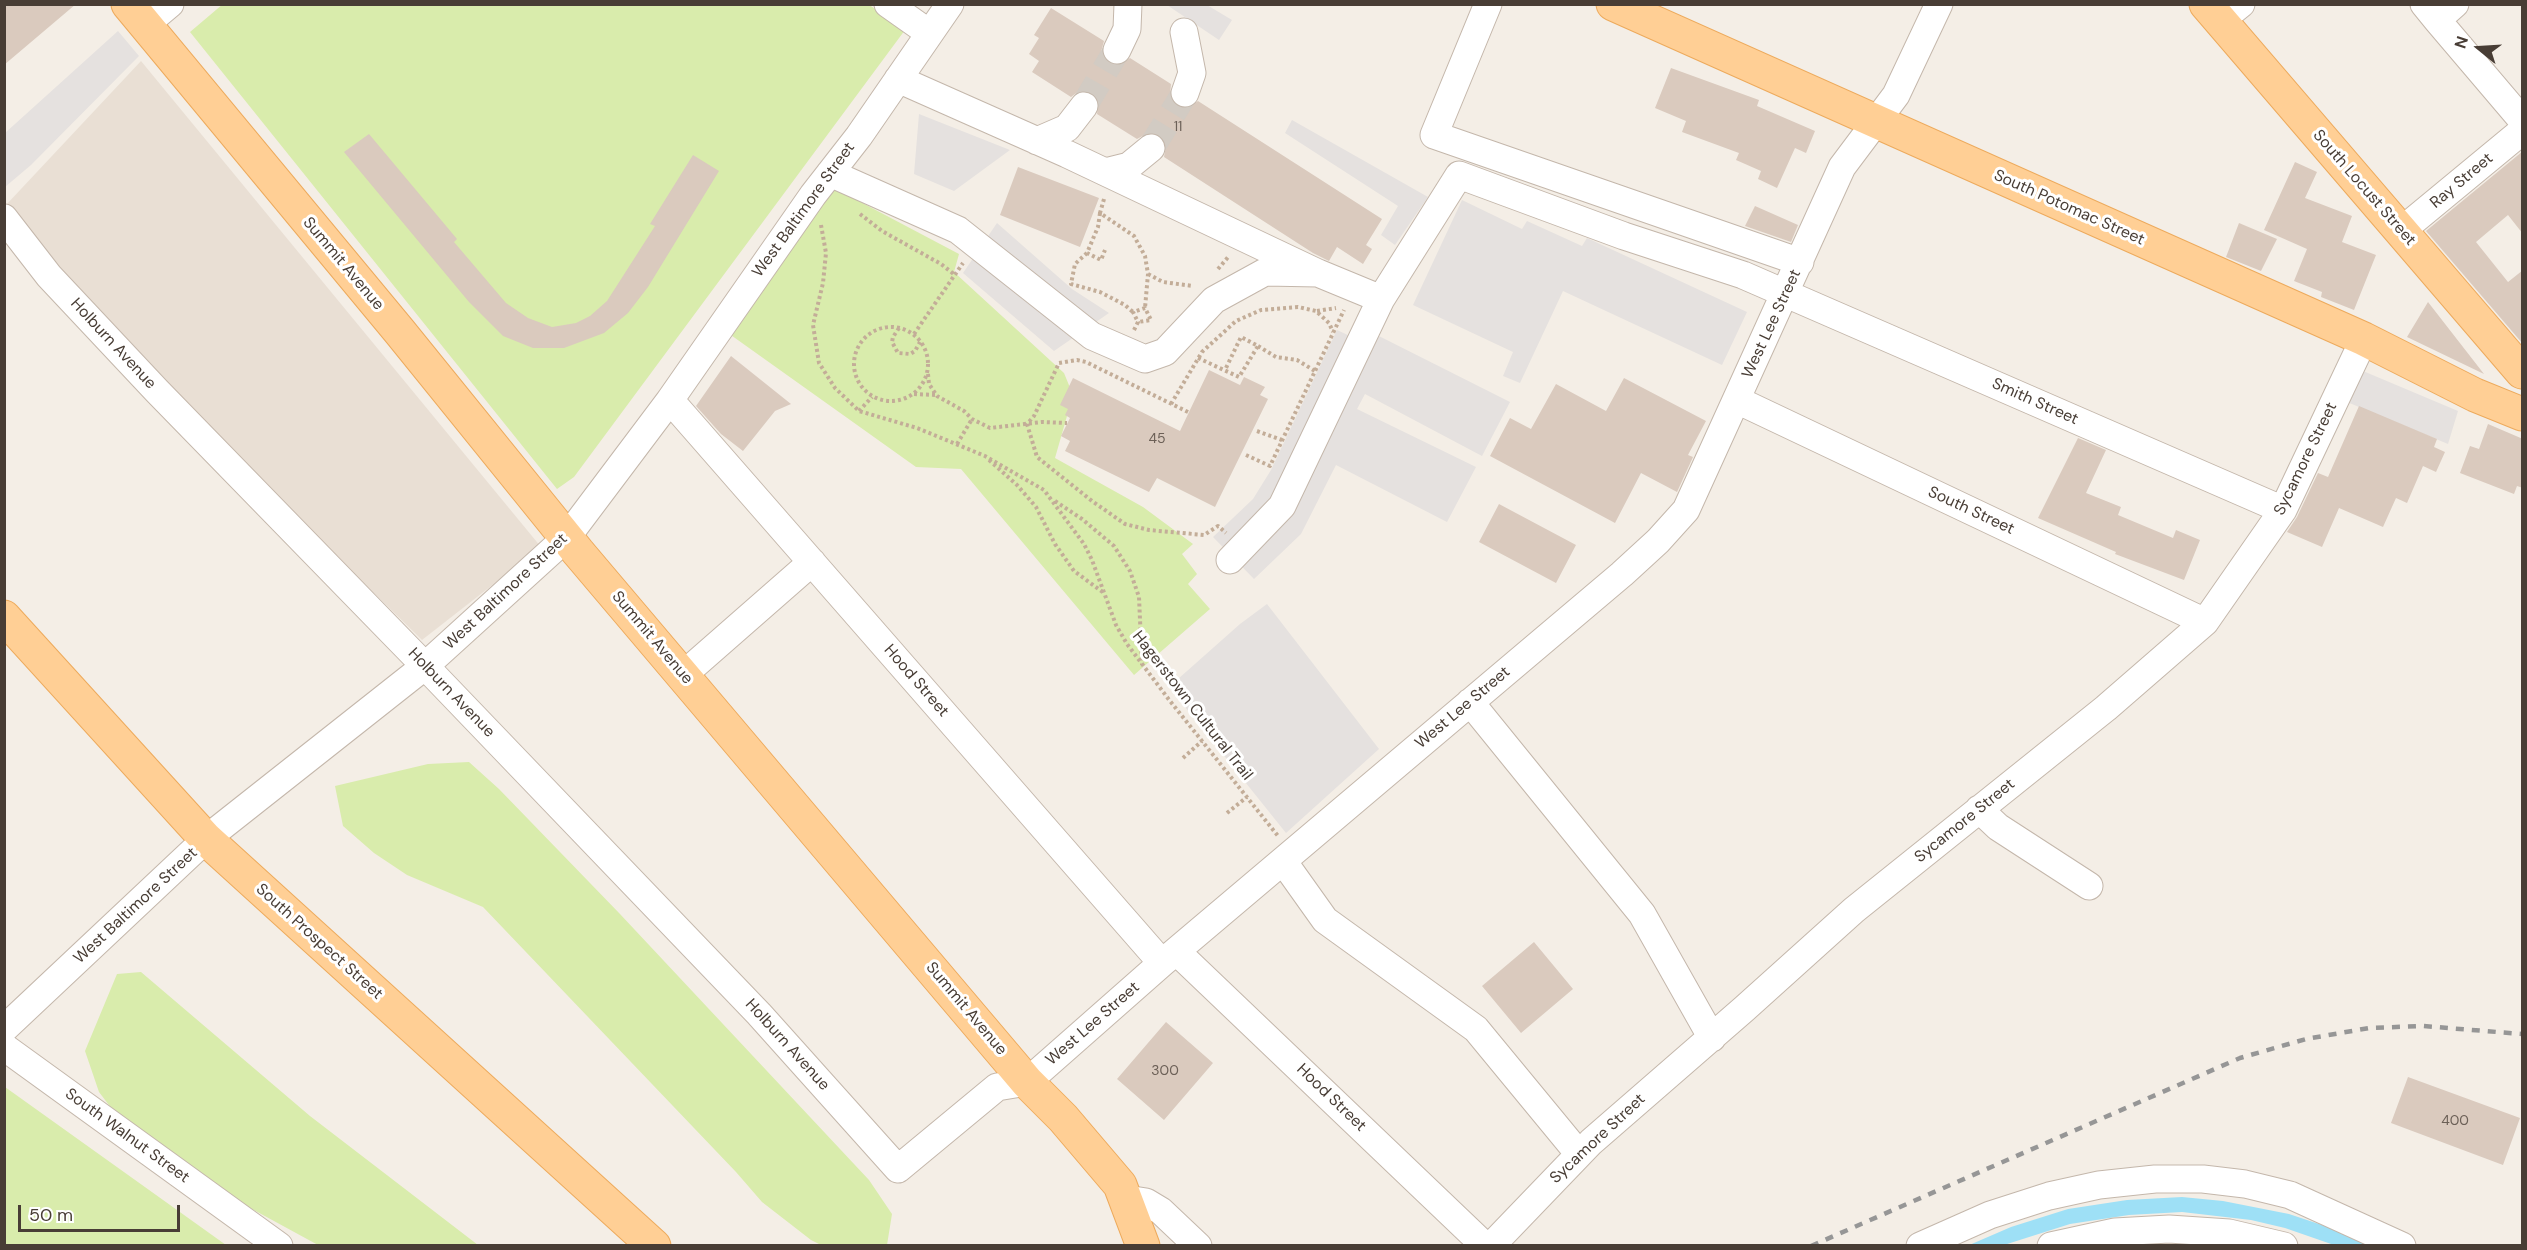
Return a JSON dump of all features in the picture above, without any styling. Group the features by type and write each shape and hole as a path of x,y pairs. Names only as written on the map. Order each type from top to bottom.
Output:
{"main road":[{"name":"South Potomac Street","path":"1613,4 2364,339 2475,394 2523,414"},
{"name":"South Locust Street","path":"2222,10 2401,231 2515,364"},
{"name":"Summit Avenue","path":"136,15 683,675 1027,1082 1063,1118 1120,1185 1143,1245"},
{"path":"2475,394 2515,364"},
{"name":"South Prospect Street","path":"4,617 206,840 654,1245"}],"street":[{"path":"136,15 170,4"},
{"path":"888,4 929,33"},
{"name":"West Baltimore Street","path":"4,1029 206,840 425,666 567,537 670,400 813,195 859,136 950,4"},
{"path":"1117,50 1127,29 1128,4"},
{"path":"1488,4 1434,135 1800,262"},
{"name":"West Lee Street","path":"1027,1082 1169,957 1659,541 1686,510 1842,167 1896,95 1939,4"},
{"path":"2439,10 2523,120"},
{"path":"1184,32 1191,73 1185,93"},
{"path":"898,79 1105,172 1318,273 1382,298 1282,506 1236,554"},
{"path":"1037,141 1067,128 1084,106"},
{"name":"Ray Street","path":"2401,231 2523,131"},
{"path":"1105,172 1129,166 1151,148"},
{"path":"830,173 958,230 1092,336 1145,358 1165,352 1214,300 1265,272 1318,273"},
{"name":"Smith Street","path":"1382,298 1459,175 1624,236 1743,275 2283,510"},
{"name":"Holburn Avenue","path":"4,218 49,276 157,391 759,1014 898,1169 997,1088 1027,1082"},
{"name":"Sycamore Street","path":"1491,1245 1579,1154 1854,910 2106,708 2205,622 2283,510 2364,339"},
{"name":"Hood Street","path":"670,400 812,562 1169,957 1485,1245"},
{"name":"South Street","path":"1737,400 2205,622"},
{"path":"683,675 812,562"},
{"path":"1470,702 1642,915 1712,1038"},
{"path":"1979,809 1998,827 2090,886"},
{"path":"1287,857 1325,920 1476,1029 1579,1154"},
{"name":"South Walnut Street","path":"4,1047 279,1245"},
{"path":"1920,1245 1990,1215 2049,1196 2099,1185 2155,1179 2203,1179 2245,1184 2290,1195 2402,1245"},
{"path":"1127,1199 1146,1202 1161,1211 1198,1245"},
{"path":"2051,1245 2115,1232 2169,1229 2229,1233 2284,1245"}],"path":[{"name":"Hagerstown Cultural Trail","path":"813,195 826,253 823,283 813,325 819,363 835,388 859,411 917,428 985,456 1035,484 1051,498 1084,544 1116,625 1142,666 1247,797 1287,857"},
{"path":"1104,199 1098,228 1087,253 1075,264 1071,284 1100,292 1125,305 1133,312 1138,322"},
{"path":"855,210 882,231 955,274"},
{"path":"1100,213 1134,236 1145,256 1148,274 1145,308 1151,320 1138,322"},
{"path":"914,334 977,244"},
{"path":"1087,253 1101,260 1105,250"},
{"path":"1211,277 1230,255"},
{"path":"1148,274 1163,282 1180,286 1197,285"},
{"path":"1171,404 1202,352 1236,321 1261,310 1298,307 1316,311 1346,306 1270,466 1246,455"},
{"path":"1133,312 1145,308"},
{"path":"1316,311 1329,323 1333,332"},
{"path":"1125,350 1138,322"},
{"path":"928,370 926,379 914,394 906,399 889,402 872,397 860,387 854,373 854,358 859,343 870,332 884,327 900,327 914,334 925,347 928,359 929,384 937,396"},
{"path":"900,327 893,336 892,342 898,353 910,354 915,351 920,342"},
{"path":"1225,370 1241,338 1276,357 1297,360 1315,371"},
{"path":"1198,358 1239,377 1257,346"},
{"path":"1027,424 1034,416 1059,363 1077,360 1086,362 1188,412"},
{"path":"914,394 937,396 990,428 1067,423"},
{"path":"859,411 872,397"},
{"path":"957,444 972,419"},
{"path":"1027,424 1036,457 1125,524 1149,530 1203,536 1218,526 1236,554"},
{"path":"1257,431 1282,440"},
{"path":"985,456 1017,485 1036,507 1055,544 1074,571 1104,594"},
{"path":"1051,498 1082,519 1113,546 1130,571 1139,597 1142,666"},
{"path":"1183,758 1202,741"},
{"path":"1227,813 1247,797"}],"shaded area":[{"path":"1167,5 1207,5 1232,20 1219,40"},
{"path":"118,31 139,56 31,165 5,187 5,133"},
{"path":"141,61 541,547 422,640 172,395 6,205"},
{"path":"919,114 1010,150 954,191 914,174"},
{"path":"1292,120 1428,197 1395,245 1381,235 1398,206 1285,133"},
{"path":"1462,200 1522,229 1527,221 1582,246 1587,238 1747,312 1722,365 1563,291 1520,383 1503,376 1513,352 1413,305"},
{"path":"997,223 1072,289 1109,313 1054,351 963,273"},
{"path":"1359,326 1510,402 1482,456 1365,394 1357,409 1476,467 1447,522 1336,465 1301,534 1254,579 1213,537 1253,499 1271,470 1337,330 1352,337"},
{"path":"2363,371 2458,411 2448,444 2347,402"},
{"path":"1267,604 1379,749 1286,833 1169,687 1240,624"}],"green space":[{"path":"223,4 868,4 905,30 574,477 557,489 190,32"},
{"path":"834,188 959,254 954,272 1064,373 1073,395 1055,458 1143,507 1193,544 1182,554 1197,574 1188,584 1210,609 1134,675 961,469 916,467 728,333"},
{"path":"469,762 499,789 620,914 869,1180 892,1214 887,1245 821,1245 811,1240 762,1202 483,907 407,875 374,853 343,826 335,786 428,764"},
{"path":"141,972 310,1116 478,1245 318,1245 151,1154 124,1125 99,1092 85,1051 117,974"},
{"path":"5,1087 226,1245 5,1245"}],"water":[{"path":"2182,1197 2223,1201 2289,1214 2325,1226 2369,1245 2334,1245 2285,1228 2251,1220 2182,1212 2129,1215 2070,1224 2004,1245 1967,1246 2011,1227 2068,1209 2127,1200"}],"building":[{"path":"4,4 76,4 4,65"},
{"path":"1051,8 1104,41 1101,52 1110,64 1119,66 1130,58 1171,84 1170,96 1173,104 1179,108 1188,108 1198,101 1382,219 1366,245 1372,249 1363,264 1337,247 1329,261 1313,253 1164,157 1166,145 1164,139 1157,134 1148,133 1137,139 1097,114 1099,101 1093,93 1079,91 1071,97 1032,72 1039,61 1029,54 1039,38 1034,35"},
{"path":"1671,68 1759,100 1757,106 1815,131 1806,153 1795,148 1777,188 1758,179 1761,171 1736,160 1739,153 1682,132 1686,121 1655,108"},
{"path":"369,134 457,239 454,242 506,303 528,318 552,327 576,323 590,316 607,301 655,226 650,224 693,155 719,171 648,287 628,313 604,333 564,348 533,348 503,336 469,302 344,152"},
{"path":"2523,151 2523,234 2508,215 2476,242 2508,282 2523,270 2523,344 2426,231"},
{"path":"2295,162 2317,172 2305,198 2352,216 2342,242 2376,255 2354,310 2321,297 2322,292 2294,281 2307,249 2264,230"},
{"path":"1018,167 1099,198 1080,247 1000,215"},
{"path":"1755,206 1798,225 1791,242 1745,226"},
{"path":"2239,223 2277,239 2261,271 2226,257"},
{"path":"2428,302 2484,374 2407,337"},
{"path":"731,356 791,404 775,411 743,451 721,434 696,406"},
{"path":"1209,370 1240,385 1244,377 1265,387 1260,395 1268,399 1215,507 1157,478 1149,492 1065,451 1070,441 1061,436 1070,418 1065,415 1068,409 1060,405 1073,378 1180,431"},
{"path":"1624,378 1706,421 1688,455 1693,457 1677,492 1641,473 1615,523 1490,456 1510,418 1531,429 1556,384 1606,411"},
{"path":"2359,406 2437,439 2434,447 2445,452 2436,472 2423,466 2407,503 2396,498 2383,527 2339,508 2322,547 2287,532 2297,517 2318,473 2328,477"},
{"path":"2488,424 2523,439 2523,488 2517,486 2514,494 2460,473 2470,446 2479,449"},
{"path":"2078,438 2106,450 2086,493 2121,507 2118,515 2173,538 2176,530 2200,540 2184,580 2115,554 2116,552 2038,518"},
{"path":"1499,504 1576,545 1556,583 1479,542"},
{"path":"1534,942 1573,989 1521,1033 1482,986"},
{"path":"1166,1022 1213,1063 1164,1120 1117,1079"},
{"path":"2408,1077 2520,1118 2503,1165 2391,1123"}],"tunnel":[{"path":"1084,106 1117,50"},
{"path":"1151,148 1185,93"}],"railway":[{"path":"1811,1246 2240,1058 2306,1039 2369,1028 2423,1026 2522,1034"}]}
